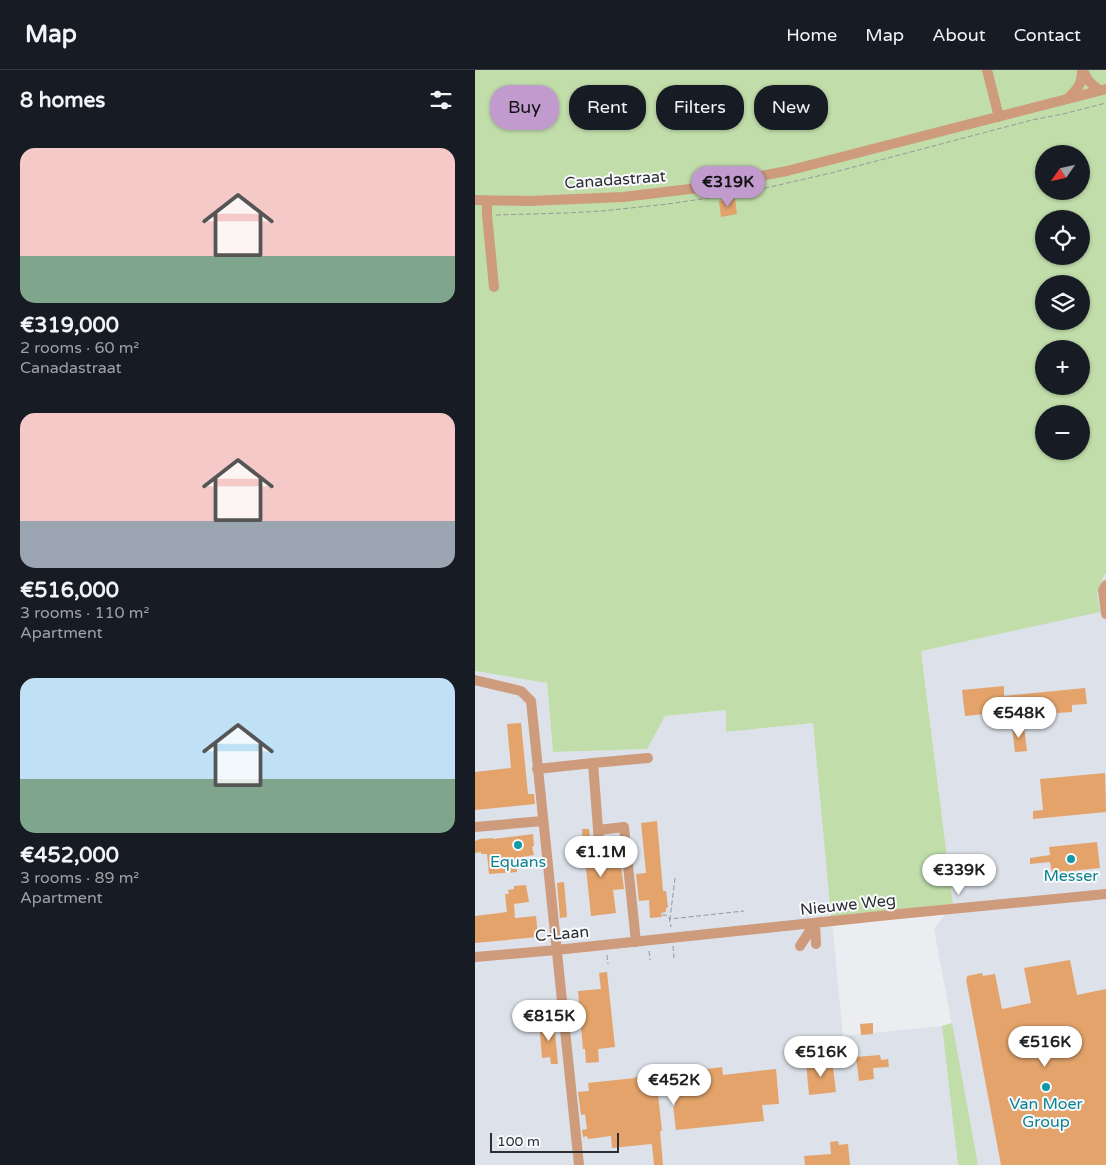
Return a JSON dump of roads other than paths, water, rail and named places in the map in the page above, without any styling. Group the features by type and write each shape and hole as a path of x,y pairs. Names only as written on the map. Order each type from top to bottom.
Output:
{"street":[{"path":"987,70 999,117"},
{"path":"1083,70 1086,78 1093,86 1103,90"},
{"path":"1067,99 1082,81 1083,70"},
{"name":"Canadastraat","path":"475,200 529,201 623,197 698,188 787,171 1103,90"},
{"path":"487,200 494,287"},
{"path":"1106,584 1103,590 1106,614"},
{"path":"475,680 521,691 531,700 579,1165"},
{"path":"537,769 648,758"},
{"path":"593,763 599,842"},
{"path":"475,827 543,821"},
{"path":"598,830 624,827 636,942"},
{"name":"Nieuwe Weg","path":"650,941 1106,894"},
{"path":"815,923 817,944"},
{"path":"800,946 815,923"},
{"name":"C-Laan","path":"475,957 650,941"}],"place":[{"name":"Equans","path":"518,845"},
{"name":"Messer","path":"1071,859"},
{"name":"Van Moer Group","path":"1046,1087"}]}
